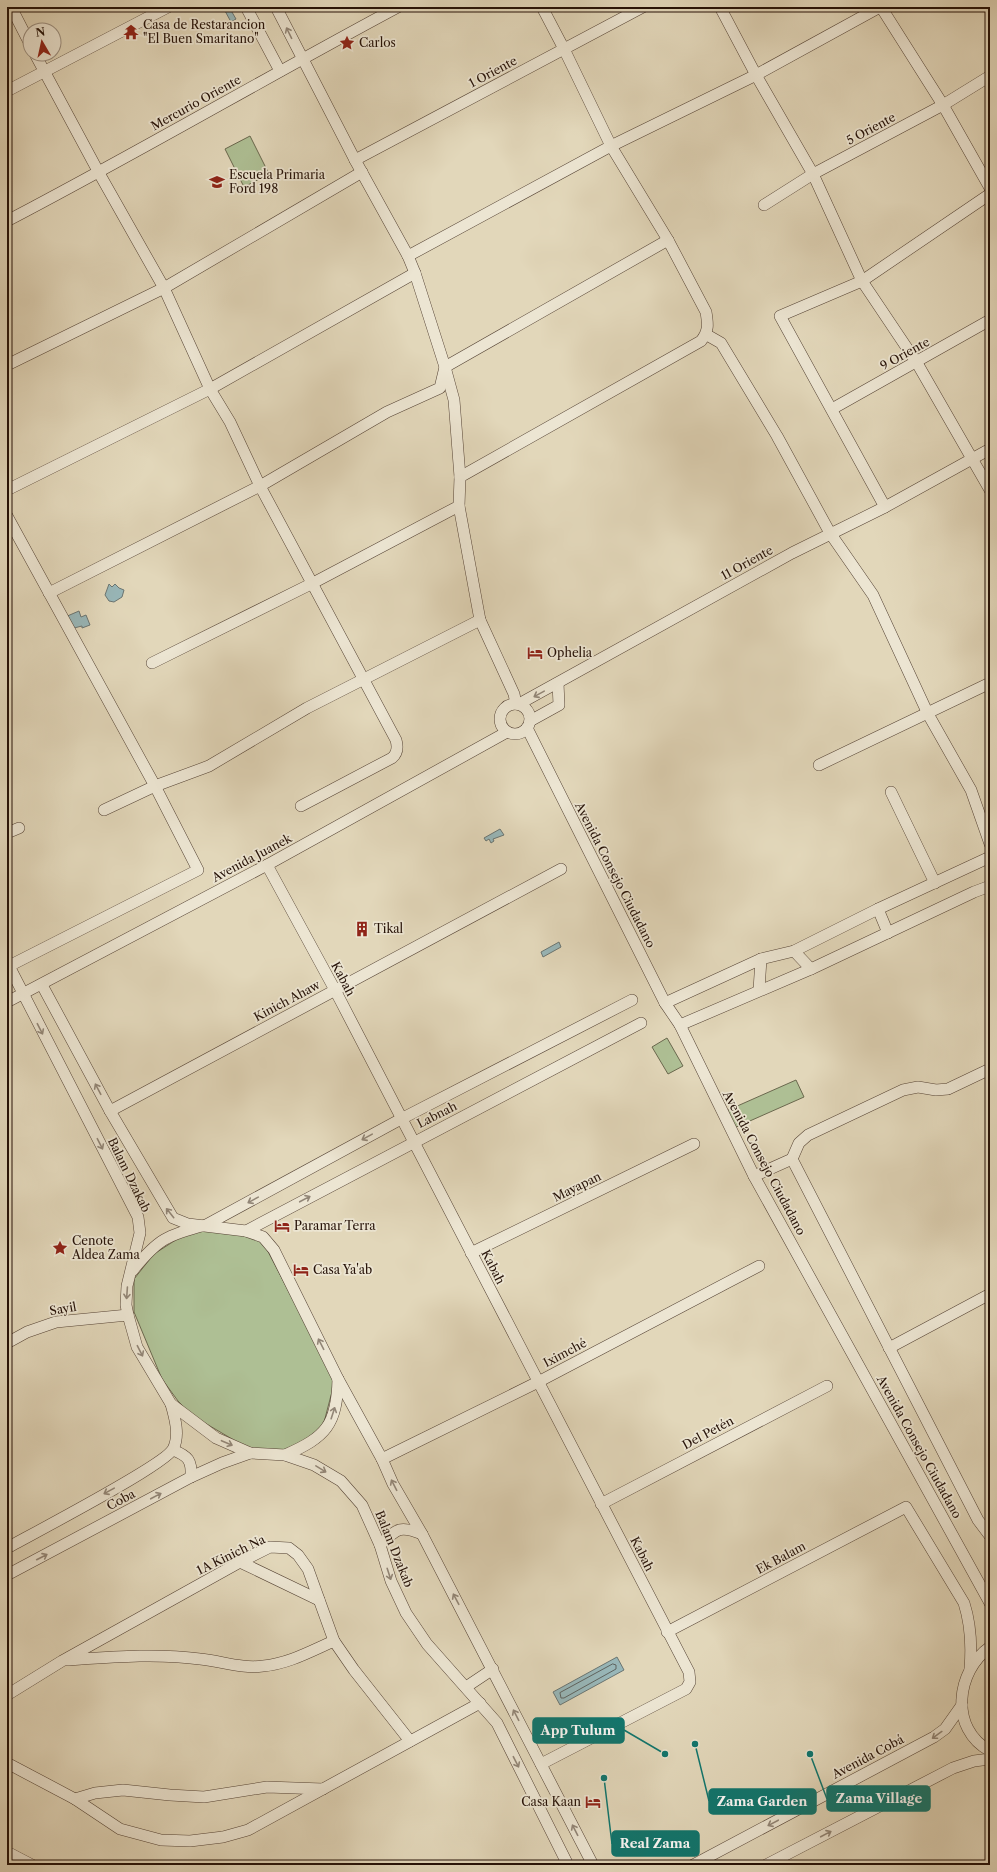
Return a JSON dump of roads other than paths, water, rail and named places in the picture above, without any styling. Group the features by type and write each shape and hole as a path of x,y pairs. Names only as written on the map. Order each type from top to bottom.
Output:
{"street":[{"path":"10,7 22,29"},
{"path":"7,91 168,7"},
{"path":"246,7 280,71"},
{"path":"276,7 355,160 408,256 415,273 454,400 460,477 459,506 480,620 518,704 528,712 528,725"},
{"name":"Mercurio Oriente","path":"7,221 99,173 301,58 398,7"},
{"path":"460,477 701,341 706,335 708,325 706,312 668,240 611,146 542,7"},
{"name":"1 Oriente","path":"355,160 643,7"},
{"path":"720,7 756,75 813,174 862,281 917,363 990,490"},
{"path":"408,256 611,146 756,75 880,7 943,105 990,188"},
{"path":"39,62 99,173 164,288 210,389 230,422 260,486 396,740 398,750 396,755 301,806"},
{"name":"5 Oriente","path":"764,205 813,174 943,105 990,76"},
{"path":"7,365 164,288 362,172"},
{"path":"885,507 832,408 780,316 862,281 990,194"},
{"path":"49,593 260,486 387,412 440,388 445,367 668,240"},
{"path":"7,490 210,389 415,273"},
{"name":"9 Oriente","path":"832,408 917,363 990,320"},
{"path":"706,335 721,343 777,436 830,533 873,595 928,714 971,790 990,844"},
{"name":"11 Oriente","path":"518,704 830,533 885,507 990,449"},
{"path":"152,663 313,583 459,506"},
{"path":"7,516 155,786 198,870 8,964"},
{"path":"104,810 155,786 209,766 307,708 363,678 480,620"},
{"path":"518,704 507,706 501,714 501,724 507,732 516,734 559,705 558,683"},
{"path":"819,764 928,714 990,683"},
{"name":"Avenida Consejo Ciudadano","path":"528,725 665,1003 680,1025 754,1176 990,1603"},
{"name":"Avenida Juanek","path":"7,1002 42,985 267,865 507,732"},
{"path":"891,792 935,883"},
{"path":"7,833 19,828"},
{"path":"665,1003 761,959 794,952 878,909 990,857"},
{"name":"Kabah","path":"267,865 335,990 688,1672 690,1682 686,1690 541,1764"},
{"name":"Kinich Ahaw","path":"110,1111 561,869"},
{"path":"680,1025 811,969 974,892 990,886"},
{"path":"878,909 888,933"},
{"path":"794,952 811,969"},
{"path":"759,990 761,959"},
{"name":"Balam Dzakab","path":"8,964 138,1217 140,1233 132,1272 127,1286 126,1305 137,1347 171,1404 216,1438 250,1453 285,1455 314,1464 341,1481 362,1505 380,1545 391,1581 406,1613 427,1644 497,1723 568,1865"},
{"path":"42,985 110,1111 173,1218 188,1224 246,1230 263,1237 274,1250 338,1379 382,1459 393,1484 422,1534 593,1865"},
{"path":"132,1272 149,1250 162,1240 177,1233 206,1225 402,1119 632,1000"},
{"name":"Labnah","path":"246,1230 641,1024"},
{"path":"754,1176 792,1159 799,1144 808,1135 904,1090 918,1087 936,1090 948,1088 989,1073"},
{"name":"Mayapan","path":"471,1253 694,1144"},
{"path":"792,1159 978,1520 990,1536"},
{"name":"Iximché","path":"382,1459 538,1382 759,1266"},
{"path":"889,1348 990,1294"},
{"name":"Sayil","path":"7,1343 27,1332 56,1322 128,1314"},
{"path":"285,1455 310,1444 324,1432 332,1416 338,1398 338,1379"},
{"name":"Del Petén","path":"601,1504 827,1386"},
{"path":"7,1548 143,1472 173,1450 176,1440 176,1422 171,1404"},
{"path":"173,1450 183,1454 189,1460 192,1467 191,1477"},
{"name":"Coba","path":"7,1575 191,1477 250,1453"},
{"name":"Ek Balam","path":"667,1632 906,1507 964,1603 970,1619 972,1641 970,1668"},
{"path":"380,1545 400,1529 408,1528 422,1534"},
{"name":"1A Kinich Na","path":"7,1695 62,1661 240,1562 270,1547 288,1548 298,1555 308,1570 334,1640 354,1670 410,1741"},
{"path":"240,1562 319,1600"},
{"path":"62,1661 103,1657 166,1657 200,1659 233,1665 262,1667 284,1663 334,1640"},
{"path":"990,1646 978,1656 970,1668 963,1686 962,1706 966,1722 974,1737 990,1751"},
{"path":"466,1687 493,1670"},
{"path":"7,1763 75,1799 120,1829 161,1840 190,1842 223,1837 248,1830 480,1703"},
{"name":"Avenida Cobá","path":"693,1865 934,1737 949,1724 962,1706"},
{"path":"766,1865 953,1768 974,1761 990,1759"},
{"path":"75,1799 95,1792 123,1790 204,1797 267,1787 324,1789"},
{"path":"7,1852 32,1865"}],"water":[{"path":"229,7 236,19 231,22 224,9"},
{"path":"109,584 112,587 115,584 124,590 122,597 114,602 109,601 105,595"},
{"path":"79,611 81,617 86,615 90,625 82,628 82,626 70,629 65,617"},
{"path":"500,829 504,835 493,839 494,841 491,843 489,839 486,841 484,838"},
{"path":"559,942 561,947 543,957 541,952"},
{"path":"617,1657 624,1670 560,1705 553,1692"}],"place":[{"name":"Casa de Restarancion \"El Buen Smaritano\"","path":"131,32"},
{"name":"Carlos","path":"347,43"},
{"name":"Escuela Primaria Ford 198","path":"217,182"},
{"name":"Ophelia","path":"535,653"},
{"name":"Tikal","path":"362,929"},
{"name":"Paramar Terra","path":"282,1226"},
{"name":"Cenote Aldea Zama","path":"60,1248"},
{"name":"Casa Ya'ab","path":"301,1270"},
{"name":"Zama Garden","path":"695,1744"},
{"name":"App Tulum","path":"665,1754"},
{"name":"Zama Village","path":"810,1754"},
{"name":"Real Zama","path":"604,1778"},
{"name":"Casa Kaan","path":"593,1802"}]}
